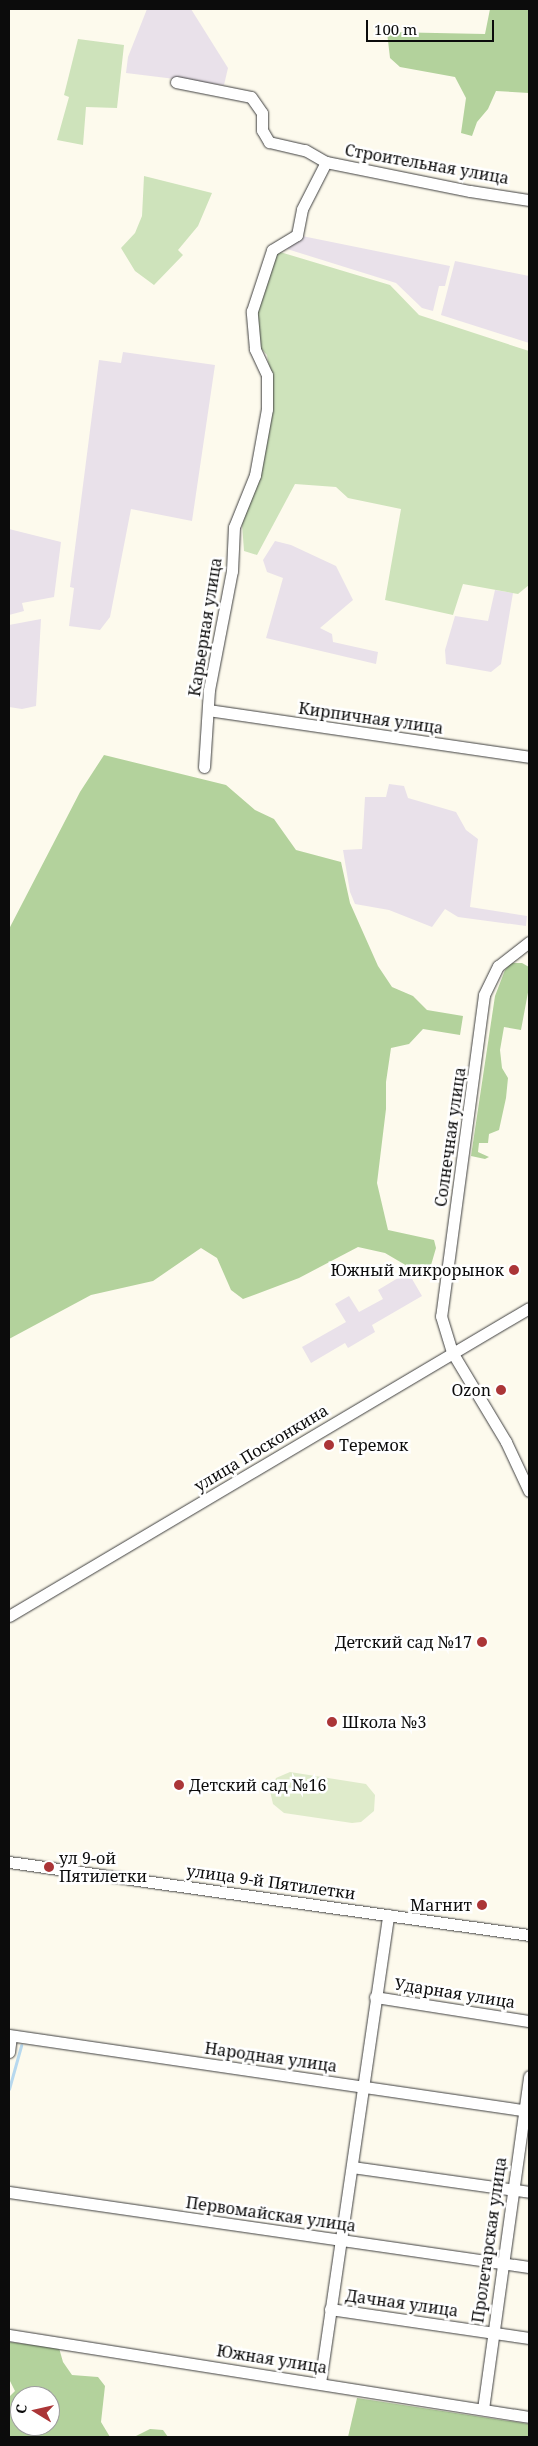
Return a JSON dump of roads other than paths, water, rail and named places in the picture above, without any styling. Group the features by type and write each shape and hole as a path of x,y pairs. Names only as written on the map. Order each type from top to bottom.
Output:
{"street":[{"name":"Строительная улица","path":"176,82 251,97 262,113 262,130 269,142 305,150 326,162 470,192 529,200"},
{"name":"Карьерная улица","path":"204,768 209,690 232,571 234,527 255,475 267,408 267,375 253,342 252,311 272,250 297,234 302,210 326,162"},
{"name":"Кирпичная улица","path":"208,710 529,757"},
{"name":"Солнечная улица","path":"529,942 498,966 484,995 441,1316 452,1352 510,1449 529,1491"},
{"name":"улица Посконкина","path":"9,1616 529,1308"},
{"name":"улица 9-й Пятилетки","path":"9,1862 529,1935"},
{"path":"320,2383 388,1915"},
{"name":"Ударная улица","path":"375,1998 529,2021"},
{"path":"9,2052 10,2035"},
{"name":"Народная улица","path":"10,2035 527,2111"},
{"name":"Пролетарская улица","path":"483,2409 513,2190 527,2111 529,2076"},
{"path":"352,2167 529,2192"},
{"name":"Первомайская улица","path":"9,2192 529,2266"},
{"name":"Дачная улица","path":"330,2310 529,2338"},
{"name":"Южная улица","path":"9,2335 529,2417"}],"waterway":[{"path":"9,2089 21,2046"}],"place":[{"name":"Южный микрорынок","path":"514,1270"},
{"name":"Ozon","path":"501,1390"},
{"name":"Теремок","path":"329,1445"},
{"name":"Детский сад №17","path":"482,1642"},
{"name":"Школа №3","path":"332,1722"},
{"name":"Детский сад №16","path":"179,1785"},
{"name":"ул 9-ой Пятилетки","path":"49,1867"},
{"name":"Магнит","path":"482,1905"}]}
